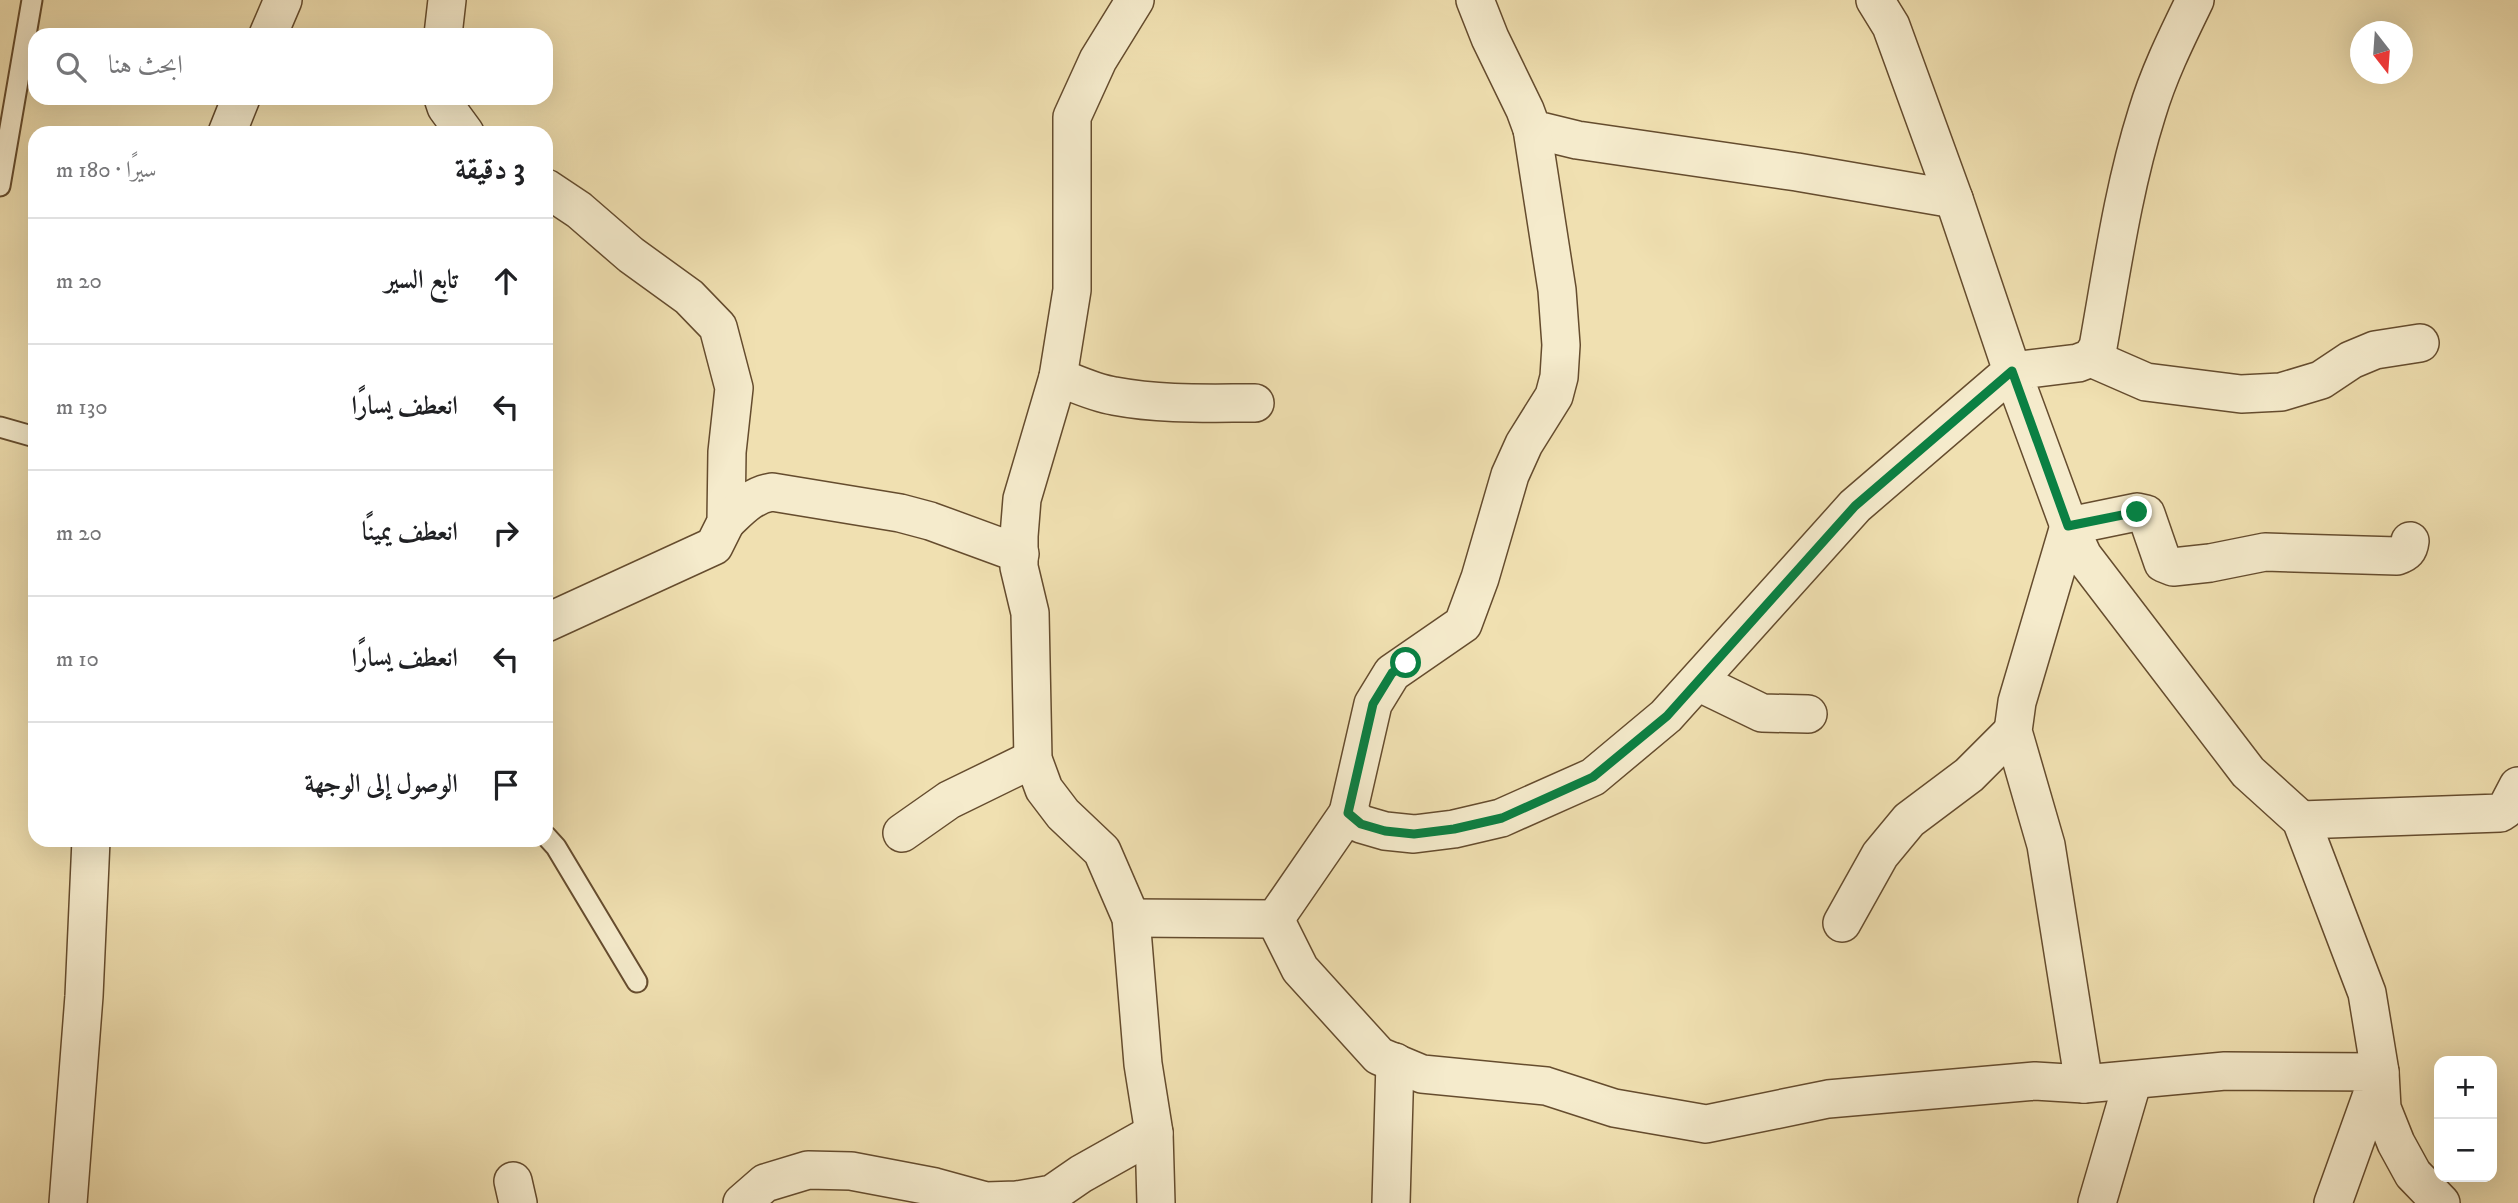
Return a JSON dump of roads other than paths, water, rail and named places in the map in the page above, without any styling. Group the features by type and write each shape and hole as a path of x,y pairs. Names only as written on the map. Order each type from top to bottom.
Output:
{"street":[{"path":"271,28 283,0"},
{"path":"444,28 447,0"},
{"path":"1135,0 1098,60 1072,117 1072,290 1058,377 1022,499 1018,536 1019,567 1030,613 1033,759 1044,789 1063,814 1102,851 1131,918 1143,1065 1154,1133 1156,1203"},
{"path":"1275,919 1348,813 1373,704 1392,673 1463,624 1480,578 1510,475 1556,387 1561,345 1557,290 1532,129 1475,0"},
{"path":"1348,813 1361,824 1375,829 1414,834 1454,829 1502,818 1593,777 1667,716 1855,506 2012,371 2078,363 2091,358 2098,347 2129,181 2147,112 2167,56 2195,0"},
{"path":"1885,9 2068,526 2083,556 2248,772 2301,820 2367,993 2382,1108 2396,1143 2413,1174 2441,1203"},
{"path":"230,126 239,105"},
{"path":"445,105 460,126"},
{"path":"1532,129 1577,140 1797,172 1954,199"},
{"path":"553,193 689,297 718,327 734,388 727,452 726,522"},
{"path":"2091,358 2146,382 2241,394 2281,392 2321,380 2351,360 2375,350 2420,343"},
{"path":"1058,377 1112,396 1160,403 1192,405 1255,402"},
{"path":"553,619 713,546 726,522 752,499 772,492 900,513 930,521 1020,554"},
{"path":"2068,526 2137,512 2146,514 2163,563 2173,567 2265,552 2398,556 2405,554 2410,541"},
{"path":"2068,526 2017,702 2014,731 2046,845 2084,1084"},
{"path":"1698,682 1762,713 1808,714"},
{"path":"1842,923 1880,855 1909,820 1969,775 2014,731"},
{"path":"902,833 949,800 1033,759"},
{"path":"2301,820 2500,813 2506,809 2518,786"},
{"path":"68,1203 84,996 91,847"},
{"path":"1131,918 1275,919"},
{"path":"1275,919 1300,969 1379,1056 1422,1074 1546,1086 1614,1108 1706,1124 1828,1099 2035,1081 2084,1084 2225,1071 2379,1072"},
{"path":"1391,1203 1395,1062"},
{"path":"2333,1203 2379,1072"},
{"path":"2097,1203 2133,1080"},
{"path":"742,1203 765,1183 808,1170 851,1171 935,1187 986,1201 1017,1200 1052,1194 1154,1133"}],"lane":[{"path":"0,186 32,0"},
{"path":"0,427 28,435"},
{"path":"553,844 637,982"}]}
